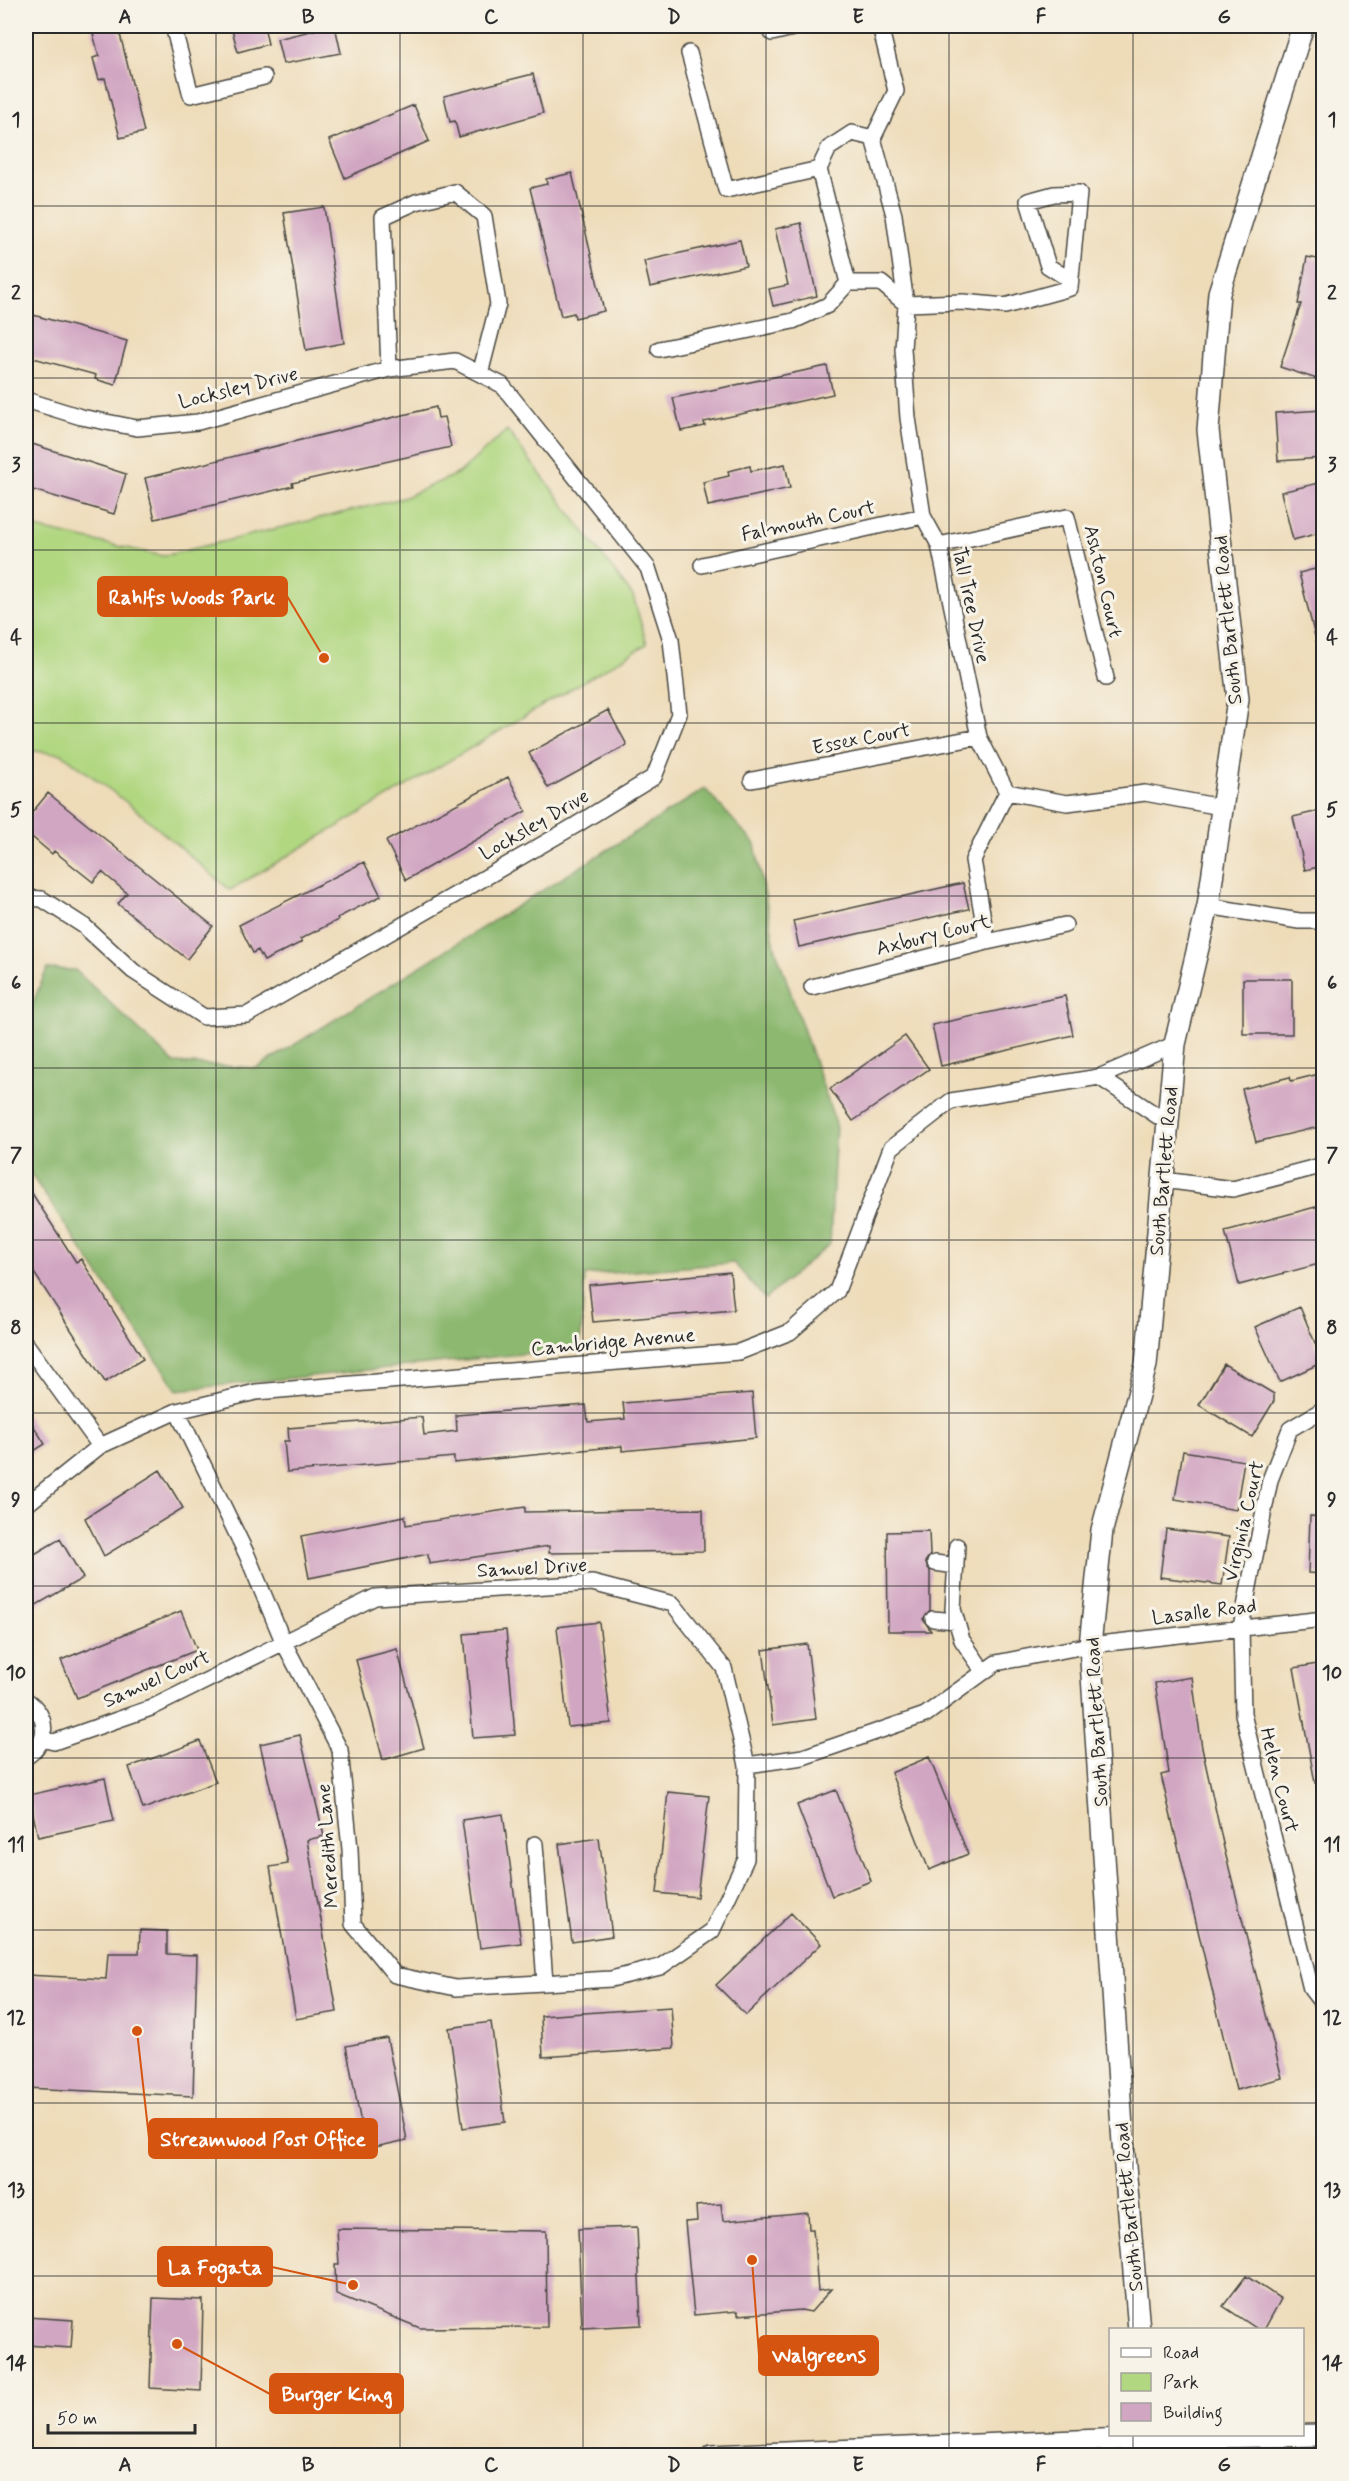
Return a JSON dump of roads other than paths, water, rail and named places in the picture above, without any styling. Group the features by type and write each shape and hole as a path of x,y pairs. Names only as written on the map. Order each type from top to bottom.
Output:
{"main road":[{"name":"South Bartlett Road","path":"1139,2328 1123,2143 1090,1645 1102,1530 1146,1365 1175,1044 1208,906 1221,807 1239,699 1208,430 1220,293 1303,26"},
{"path":"1304,2436 1323,2435"},
{"path":"712,2456 1150,2443 1301,2436"}],"street":[{"path":"173,26 191,95 264,77"},
{"path":"772,33 801,26"},
{"path":"848,283 819,170 829,148 852,133 873,138 896,91 880,26"},
{"path":"689,52 726,190 819,170"},
{"name":"Tall Tree Drive","path":"873,138 894,215 906,304 903,349 908,418 923,516 939,544 979,737 1007,792"},
{"path":"389,369 383,217 416,202 455,192 484,216 498,304 480,374"},
{"path":"659,349 793,321 828,305 848,283 881,283 906,304 963,302 1005,306 1070,288 1078,193 1054,194 1028,201 1048,266 1070,280"},
{"name":"Locksley Drive","path":"26,400 81,417 137,428 198,422 389,369 455,361 502,385 648,568 671,640 679,714 654,777 576,825 247,1015 204,1017 133,971 84,926 42,899 26,898"},
{"name":"Falmouth Court","path":"702,565 923,516"},
{"name":"Ashton Court","path":"939,544 1067,517 1106,678"},
{"name":"Essex Court","path":"752,780 979,737"},
{"path":"987,942 973,860 1007,792 1066,803 1145,793 1221,807"},
{"path":"1208,906 1299,921 1323,921"},
{"name":"Axbury Court","path":"812,987 987,942 1065,925"},
{"name":"Cambridge Avenue","path":"26,1505 100,1446 177,1411 256,1392 739,1352 790,1332 837,1291 891,1148 951,1101 1099,1077 1175,1044"},
{"path":"1099,1077 1168,1123"},
{"path":"1163,1180 1233,1189 1323,1165"},
{"path":"26,1344 100,1446"},
{"name":"Virginia Court","path":"1241,1627 1270,1480 1290,1429 1323,1409"},
{"name":"Meredith Lane","path":"177,1411 247,1555 283,1641 340,1750 350,1849 354,1924 394,1975 456,1988 610,1979 660,1967 712,1931 746,1859 747,1765"},
{"path":"957,1546 953,1609 962,1640 984,1672"},
{"path":"935,1563 956,1566"},
{"name":"Samuel Drive","path":"283,1641 375,1597 592,1583 673,1604 724,1668 747,1765"},
{"path":"933,1619 956,1621"},
{"name":"Lasalle Road","path":"1090,1645 1323,1619"},
{"name":"Helen Court","path":"1241,1627 1243,1714 1311,1989 1323,2006"},
{"name":"Samuel Court","path":"42,1739 54,1742 151,1708 283,1641"},
{"path":"747,1765 803,1757 925,1715 996,1663 1090,1645"},
{"path":"26,1700 35,1706 42,1716 45,1727 36,1750 26,1757"},
{"path":"535,1844 545,1983"}],"place":[{"name":"Rahlfs Woods Park","path":"324,658"},
{"name":"Streamwood Post Office","path":"137,2031"},
{"name":"Walgreens","path":"752,2260"},
{"name":"La Fogata","path":"353,2285"},
{"name":"Burger King","path":"177,2344"}]}
